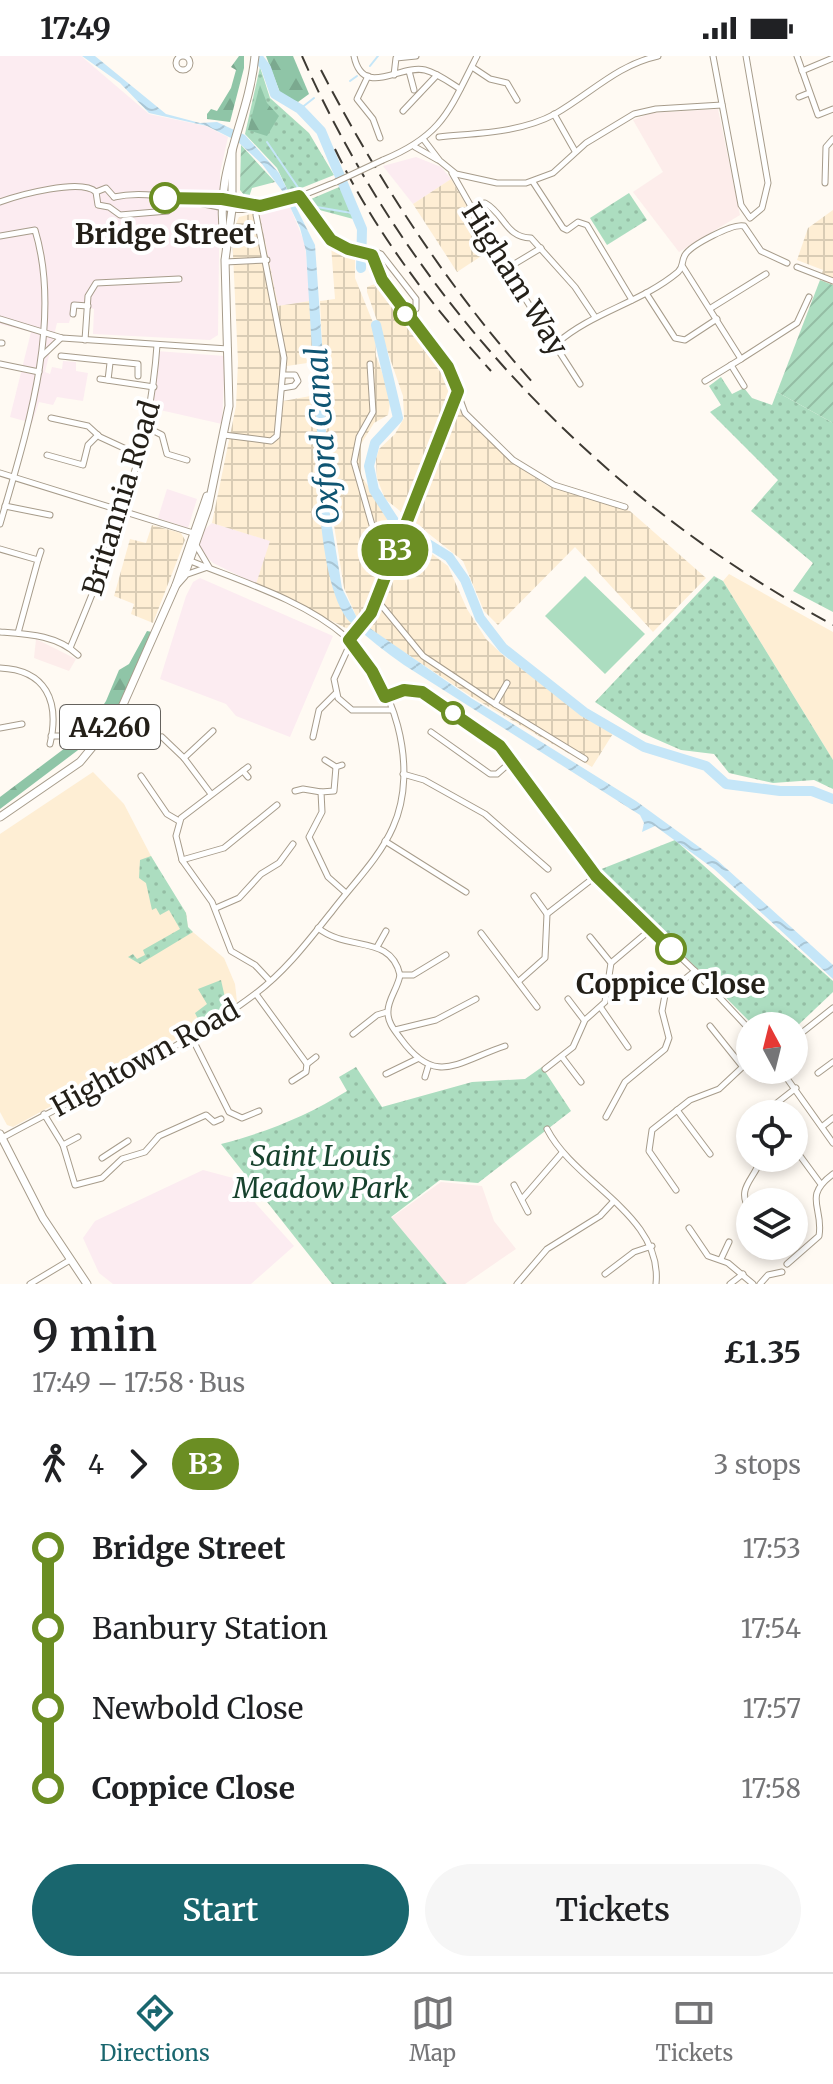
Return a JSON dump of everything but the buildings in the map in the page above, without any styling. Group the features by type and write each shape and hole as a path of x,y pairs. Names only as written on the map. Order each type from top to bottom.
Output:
{"main road":[{"name":"A4260","path":"226,251 224,173 242,117 255,56"},
{"name":"A4260","path":"0,817 61,777 101,740 131,691 186,560 224,438 230,387 225,262 232,209 225,202"},
{"name":"A4260","path":"176,585 184,576 186,560"},
{"path":"1,1136 43,1218 87,1284"}],"street":[{"path":"354,56 358,69 368,76 394,75 421,69 460,89"},
{"path":"394,75 395,57 416,56"},
{"path":"232,209 285,201 415,147 444,117 477,56"},
{"path":"439,137 513,129 554,114 614,73 658,56"},
{"path":"713,56 741,205 747,217 755,216 762,208 768,183 746,56"},
{"path":"797,56 818,115 833,109"},
{"path":"802,71 833,58"},
{"path":"472,67 490,79 507,83 517,100"},
{"path":"409,71 414,90"},
{"path":"403,111 437,75"},
{"path":"368,76 357,99 382,135"},
{"path":"799,97 809,93"},
{"path":"424,140 452,172 497,183 533,182 553,173 575,152 634,114 656,109 722,105"},
{"path":"554,114 575,152"},
{"path":"825,183 826,147 833,139"},
{"path":"415,147 440,161"},
{"name":"Higham Way","path":"452,172 470,207 580,384"},
{"path":"533,182 563,228 567,230 578,222 587,225 632,300"},
{"path":"0,202 36,192 88,186 96,192 98,205 109,207 120,215 168,211 174,199"},
{"path":"96,192 106,188 114,197 260,206"},
{"path":"109,207 114,197"},
{"path":"296,197 327,236 351,249 369,252 383,257 416,299 417,307 411,312 369,252"},
{"path":"470,207 485,203 518,238 531,238 595,317"},
{"path":"224,438 271,441 277,436 284,358 256,215"},
{"path":"556,344 595,317 609,314 646,293 683,267 686,253 738,224 748,229 761,251 787,263"},
{"path":"0,236 35,230 44,284 45,333 39,372 0,524"},
{"path":"511,266 541,248"},
{"path":"225,262 267,260"},
{"path":"379,266 382,280 448,367 465,413 521,467 565,490 625,507"},
{"path":"683,267 741,359"},
{"path":"797,267 833,281"},
{"path":"711,308 766,274"},
{"path":"85,340 89,292 100,281 179,279"},
{"path":"646,293 675,338 685,340 717,319"},
{"path":"705,381 797,323 809,297"},
{"path":"73,314 74,305 88,306"},
{"path":"0,319 62,338 229,349"},
{"path":"42,357 62,338"},
{"name":"Britannia Road","path":"70,648 122,511 139,455 154,387 157,345"},
{"path":"61,356 138,364 138,376"},
{"path":"108,380 110,363"},
{"path":"0,364 39,372"},
{"path":"370,364 373,408 357,442 355,471 376,539 395,549"},
{"path":"731,365 744,386"},
{"path":"282,388 294,386 298,381 295,375 284,375"},
{"path":"100,379 154,387"},
{"path":"313,737 319,710 335,694 335,675 350,641 376,599 458,391"},
{"path":"51,418 65,418 88,426 98,435 139,455"},
{"path":"156,432 162,435 167,454 187,460"},
{"path":"47,455 83,465 88,445 98,435"},
{"path":"0,473 194,536 199,554 213,570"},
{"path":"5,506 50,515"},
{"path":"0,549 38,560"},
{"path":"18,633 41,551"},
{"path":"186,560 308,613 350,641"},
{"path":"184,576 198,569 213,570"},
{"path":"376,599 423,656 585,759"},
{"path":"0,632 43,636 78,655"},
{"name":"Hightown Road","path":"1,1136 191,1036 256,994 299,954 385,841 401,806 401,737 392,710 350,641"},
{"path":"0,668 24,670 45,687 52,702 50,744"},
{"path":"495,704 507,683"},
{"path":"385,697 404,690 422,692 494,740 513,760 596,876 736,1015"},
{"path":"335,694 352,710 392,710"},
{"path":"0,728 14,722 22,724"},
{"path":"184,758 213,731"},
{"path":"431,732 490,774 497,774 513,760"},
{"path":"51,736 61,736"},
{"path":"162,737 184,758 211,794"},
{"path":"295,791 334,791 339,766 325,760"},
{"path":"248,777 246,769 211,794 179,821 176,836 182,860 216,908 231,951 255,965 270,981"},
{"path":"403,774 424,780 485,814 548,869"},
{"path":"141,776 167,814 179,821"},
{"path":"321,792 322,812 309,837 328,877 346,893"},
{"path":"182,860 224,848 268,808 277,805"},
{"path":"385,841 466,892"},
{"path":"216,908 239,898 292,846 283,845"},
{"path":"547,914 596,876"},
{"path":"519,981 545,958 547,914 534,896"},
{"path":"318,928 336,941 377,947 394,959 400,975 387,1012 395,1030 417,1059 428,1067 443,1067 505,1046"},
{"path":"611,963 650,930"},
{"path":"377,947 386,931"},
{"path":"481,933 537,1007"},
{"path":"545,1069 573,1047 585,1020 601,1008 608,996 611,963 590,937"},
{"path":"400,975 413,975 446,955"},
{"path":"606,1117 625,1082 665,1049 669,1038 662,1011 665,995 695,971"},
{"path":"648,987 665,995"},
{"path":"256,994 307,1064 306,1072 292,1081"},
{"path":"395,1030 436,1020 476,999"},
{"path":"568,999 585,1020"},
{"path":"601,1008 628,1047"},
{"path":"808,1028 833,1008"},
{"path":"353,1034 377,1015 387,1012"},
{"path":"710,1026 736,1058"},
{"path":"191,1036 229,1112 242,1118 259,1111"},
{"path":"307,1064 316,1057"},
{"path":"562,1057 581,1082"},
{"path":"386,1074 417,1059"},
{"path":"818,1073 833,1062"},
{"path":"425,1077 428,1067"},
{"path":"676,1190 652,1159 648,1143 655,1125 690,1100 719,1089 736,1072"},
{"path":"793,1084 833,1143"},
{"path":"781,1100 796,1088"},
{"path":"677,1110 710,1154"},
{"path":"44,1114 63,1145 75,1185 102,1178 122,1159 145,1152 159,1136 194,1119 206,1115 214,1122 221,1119"},
{"path":"823,1126 833,1118"},
{"path":"547,1129 561,1154 613,1202 652,1246 656,1284"},
{"path":"63,1145 78,1137"},
{"path":"102,1158 128,1141"},
{"path":"115,1150 122,1159"},
{"path":"523,1198 561,1154"},
{"path":"808,1167 820,1183"},
{"path":"787,1264 819,1236 815,1195 820,1183 833,1174"},
{"path":"514,1185 528,1212"},
{"path":"517,1284 547,1249 600,1216 613,1202"},
{"path":"689,1228 708,1256 721,1259 753,1284"},
{"path":"721,1259 729,1242"},
{"path":"610,1273 634,1252 652,1246"},
{"path":"30,1284 70,1260"},
{"path":"760,1284 778,1270"},
{"path":"730,1284 743,1274"}],"shaded area":[{"path":"0,56 81,56 149,114 206,126 228,137 220,173 218,335 210,340 93,334 94,309 74,304 69,323 57,323 45,372 50,374 52,367 62,369 63,361 76,362 76,371 88,373 83,401 57,397 53,405 39,402 32,423 10,417 31,332 0,324"},
{"path":"718,109 740,215 679,252 633,192 663,172 633,120 651,113"},
{"path":"416,157 441,167 451,179 413,204 383,166"},
{"path":"451,179 492,249 457,272 413,204"},
{"path":"289,204 305,244 310,301 278,306 259,212"},
{"path":"833,210 833,285 820,280 823,270 797,260 808,228"},
{"path":"259,212 278,306 310,301 314,362 287,366 283,401 316,395 317,432 321,443 317,460 323,534 346,615 355,625 350,630 256,584 270,541 212,523 236,406 238,362 232,233 239,217"},
{"path":"331,245 355,254 355,278 374,325 376,356 391,397 388,415 374,423 361,444 361,476 405,539 420,545 448,566 467,609 486,639 505,657 614,732 592,767 472,697 369,629 356,616 344,588 329,494 320,301 335,299"},
{"path":"380,282 447,367 461,412 515,464 548,486 630,511 706,578 653,632 575,547 498,625 484,611 463,561 385,499 377,478 376,459 379,449 395,434 404,418 403,396 367,292 367,287"},
{"path":"156,351 225,356 222,424 151,408"},
{"path":"167,489 197,499 188,528 158,518"},
{"path":"212,523 271,541 256,584 213,563 201,551 199,545 204,530"},
{"path":"152,525 181,533 185,540 153,623 131,614 134,604 114,596 130,539 146,543"},
{"path":"729,574 833,632 833,760 723,581"},
{"path":"200,578 333,636 290,737 236,716 226,704 160,679 186,596 193,582"},
{"path":"36,639 76,659 69,671 34,658"},
{"path":"93,772 124,804 164,881 186,913 188,928 224,958 235,984 237,1002 228,1011 161,1047 150,1048 150,1052 13,1127 7,1125 0,1112 0,834"},
{"path":"203,1170 233,1178 294,1246 251,1284 113,1284 99,1273 83,1238 95,1221"},
{"path":"441,1182 482,1186 494,1221 516,1249 465,1284 447,1284 391,1218"}],"green space":[{"path":"239,56 244,56 244,68 230,122 207,119 207,114 211,109 217,111 231,88 236,70 231,67"},
{"path":"266,56 293,56 309,94 298,102 281,95"},
{"path":"260,67 270,98 309,133 334,175 289,193 277,168 245,134"},
{"path":"260,85 267,103 279,116 267,136 248,130"},
{"path":"241,145 275,182 252,188 248,200 240,190"},
{"path":"344,185 357,220 312,208 311,199"},
{"path":"629,193 647,220 607,245 590,218"},
{"path":"820,280 833,285 833,423 777,392"},
{"path":"721,377 732,394 744,388 752,398 772,405 777,392 833,423 833,612 793,591 813,563 751,511 778,480 710,412 721,405 709,386"},
{"path":"585,576 645,634 605,674 545,616"},
{"path":"714,576 723,581 833,760 833,789 814,780 773,783 729,773 714,754 681,750 642,733 595,702"},
{"path":"147,631 152,632 119,705 94,738 0,809 0,797 85,733 106,701 119,670 129,664"},
{"path":"675,840 833,981 833,992 808,1016 808,1012 740,1012 599,870"},
{"path":"151,856 186,913 188,927 193,932 140,964 128,957 133,954 137,959 145,955 143,950 180,929 169,910 160,915 156,908 152,910 146,883 139,878 140,860"},
{"path":"221,980 228,1011 201,1025 195,1013 207,1004 198,989"},
{"name":"Saint Louis Meadow Park","path":"356,1067 382,1107 472,1082 525,1079 542,1067 571,1111 478,1183 440,1180 391,1217 447,1284 332,1284 221,1144 286,1122 332,1100 347,1091 339,1077"}],"water":[{"name":"Oxford Canal","path":"82,56 95,56 166,114 200,123 217,122 245,135 279,173 315,245 329,508 342,588 358,620 471,698 636,801 717,860 833,965 833,979 714,869 655,826 642,832 644,823 640,815 404,665 351,623 342,612 330,578 320,518 320,445 306,251 300,228 283,192 262,164 237,141 207,126 149,113 120,83"}],"waterway":[{"path":"257,56 266,68 275,94 300,109 321,131 362,229 361,268"},
{"path":"370,66 378,56"},
{"path":"350,81 357,76"},
{"path":"300,109 314,98"},
{"path":"267,142 299,189"},
{"path":"310,200 317,207 357,214"},
{"path":"376,325 398,418 375,443 369,466 374,490 396,524 449,557 465,580 480,618 503,648 584,712 644,747 706,766 726,784 780,791 812,791 833,799"}],"railway":[{"path":"302,56 346,145 398,230 456,310 520,385 591,454 666,517 747,574 833,625"},
{"path":"321,70 391,194 417,233 473,311 534,384"},
{"path":"335,149 385,237 446,319 491,371"}],"bus line":[{"name":"B3","path":"165,198 237,200 260,206 299,196 331,240 348,249 369,252 375,258 380,277 417,330 448,367 458,391 371,613 349,640 372,671 385,697 404,690 422,692 494,740 508,753 568,841 596,876 634,917 671,949"}],"place":[{"name":"Bridge Street","path":"165,198"},
{"name":"Coppice Close","path":"671,949"}]}
